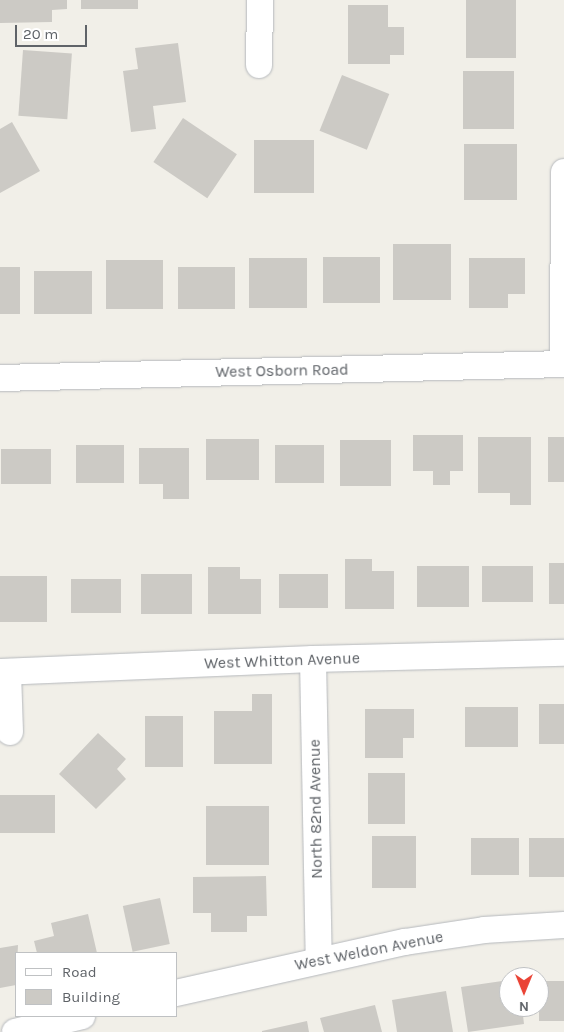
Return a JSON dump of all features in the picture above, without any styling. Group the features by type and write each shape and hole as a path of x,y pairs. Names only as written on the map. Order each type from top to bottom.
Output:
{"street":[{"path":"258,65 260,0"},
{"path":"563,364 564,172"},
{"name":"West Osborn Road","path":"0,378 563,364"},
{"name":"West Whitton Avenue","path":"4,672 313,659 564,653"},
{"name":"North 82nd Avenue","path":"313,659 319,960"},
{"path":"4,672 10,732"},
{"name":"West Weldon Avenue","path":"178,993 319,960 484,930 564,925"},
{"path":"15,1032 78,1017"}],"building":[{"path":"0,0 67,0 67,9 52,10 52,22 0,23"},
{"path":"81,0 138,0 138,9 81,9"},
{"path":"466,0 516,0 516,58 466,58"},
{"path":"348,5 388,5 388,27 404,27 404,55 390,55 390,64 348,64"},
{"path":"178,43 186,102 153,106 156,129 131,132 123,71 138,69 135,48"},
{"path":"23,50 72,53 67,119 18,116"},
{"path":"463,71 514,71 514,129 463,129"},
{"path":"342,75 389,94 367,150 320,131"},
{"path":"183,118 237,154 207,198 153,162"},
{"path":"12,122 40,171 0,193 0,129"},
{"path":"254,140 314,140 314,193 254,193"},
{"path":"464,144 517,144 517,200 464,200"},
{"path":"393,244 451,244 451,300 393,300"},
{"path":"323,257 380,257 380,303 323,303"},
{"path":"249,258 307,258 307,308 249,308"},
{"path":"469,258 525,258 525,294 508,294 508,308 469,308"},
{"path":"106,260 163,260 163,309 106,309"},
{"path":"0,267 20,267 20,314 0,314"},
{"path":"178,267 235,267 235,309 178,309"},
{"path":"34,271 92,271 92,314 34,314"},
{"path":"413,435 463,435 463,471 450,471 450,485 433,485 433,471 413,471"},
{"path":"478,437 531,437 531,505 510,505 510,493 478,493"},
{"path":"548,437 564,437 564,482 548,482"},
{"path":"206,439 259,439 259,480 206,480"},
{"path":"340,440 391,440 391,486 340,486"},
{"path":"76,445 124,445 124,483 76,483"},
{"path":"275,445 324,445 324,483 275,483"},
{"path":"139,448 189,448 189,499 163,499 163,484 139,484"},
{"path":"1,449 51,449 51,484 1,484"},
{"path":"345,559 372,559 372,571 394,571 394,609 345,609"},
{"path":"549,563 564,563 564,604 549,604"},
{"path":"417,566 469,566 469,607 417,607"},
{"path":"482,566 533,566 533,602 482,602"},
{"path":"208,567 240,567 240,579 261,579 261,614 208,614"},
{"path":"141,574 192,574 192,614 141,614"},
{"path":"279,574 328,574 328,608 279,608"},
{"path":"0,576 47,576 47,622 0,622"},
{"path":"71,579 121,579 121,613 71,613"},
{"path":"252,694 272,694 272,764 214,764 214,711 252,711"},
{"path":"539,704 564,704 564,744 539,744"},
{"path":"465,707 518,707 518,747 465,747"},
{"path":"365,709 414,709 414,738 403,738 403,758 365,758"},
{"path":"145,716 183,716 183,767 145,767"},
{"path":"98,733 126,759 117,769 126,779 96,809 59,774"},
{"path":"368,773 405,773 405,824 368,824"},
{"path":"0,795 55,795 55,833 0,833"},
{"path":"206,806 269,806 269,865 206,865"},
{"path":"372,836 416,836 416,888 372,888"},
{"path":"471,838 519,838 519,875 471,875"},
{"path":"529,838 564,838 564,877 529,877"},
{"path":"266,876 267,916 247,916 247,932 211,932 211,913 193,913 193,877"},
{"path":"160,898 170,944 133,952 123,906"},
{"path":"88,914 97,952 37,952 34,941 54,936 51,923"},
{"path":"18,945 18,952 15,952 15,985 0,988 0,948"},
{"path":"499,981 499,1017 523,1017 524,1024 468,1032 461,987"},
{"path":"549,981 564,981 564,1021 539,1021 539,1017 549,1017"},
{"path":"446,991 453,1032 397,1032 392,1000"},
{"path":"375,1005 382,1032 324,1032 320,1018"},
{"path":"307,1021 309,1032 262,1032 262,1031"}]}
